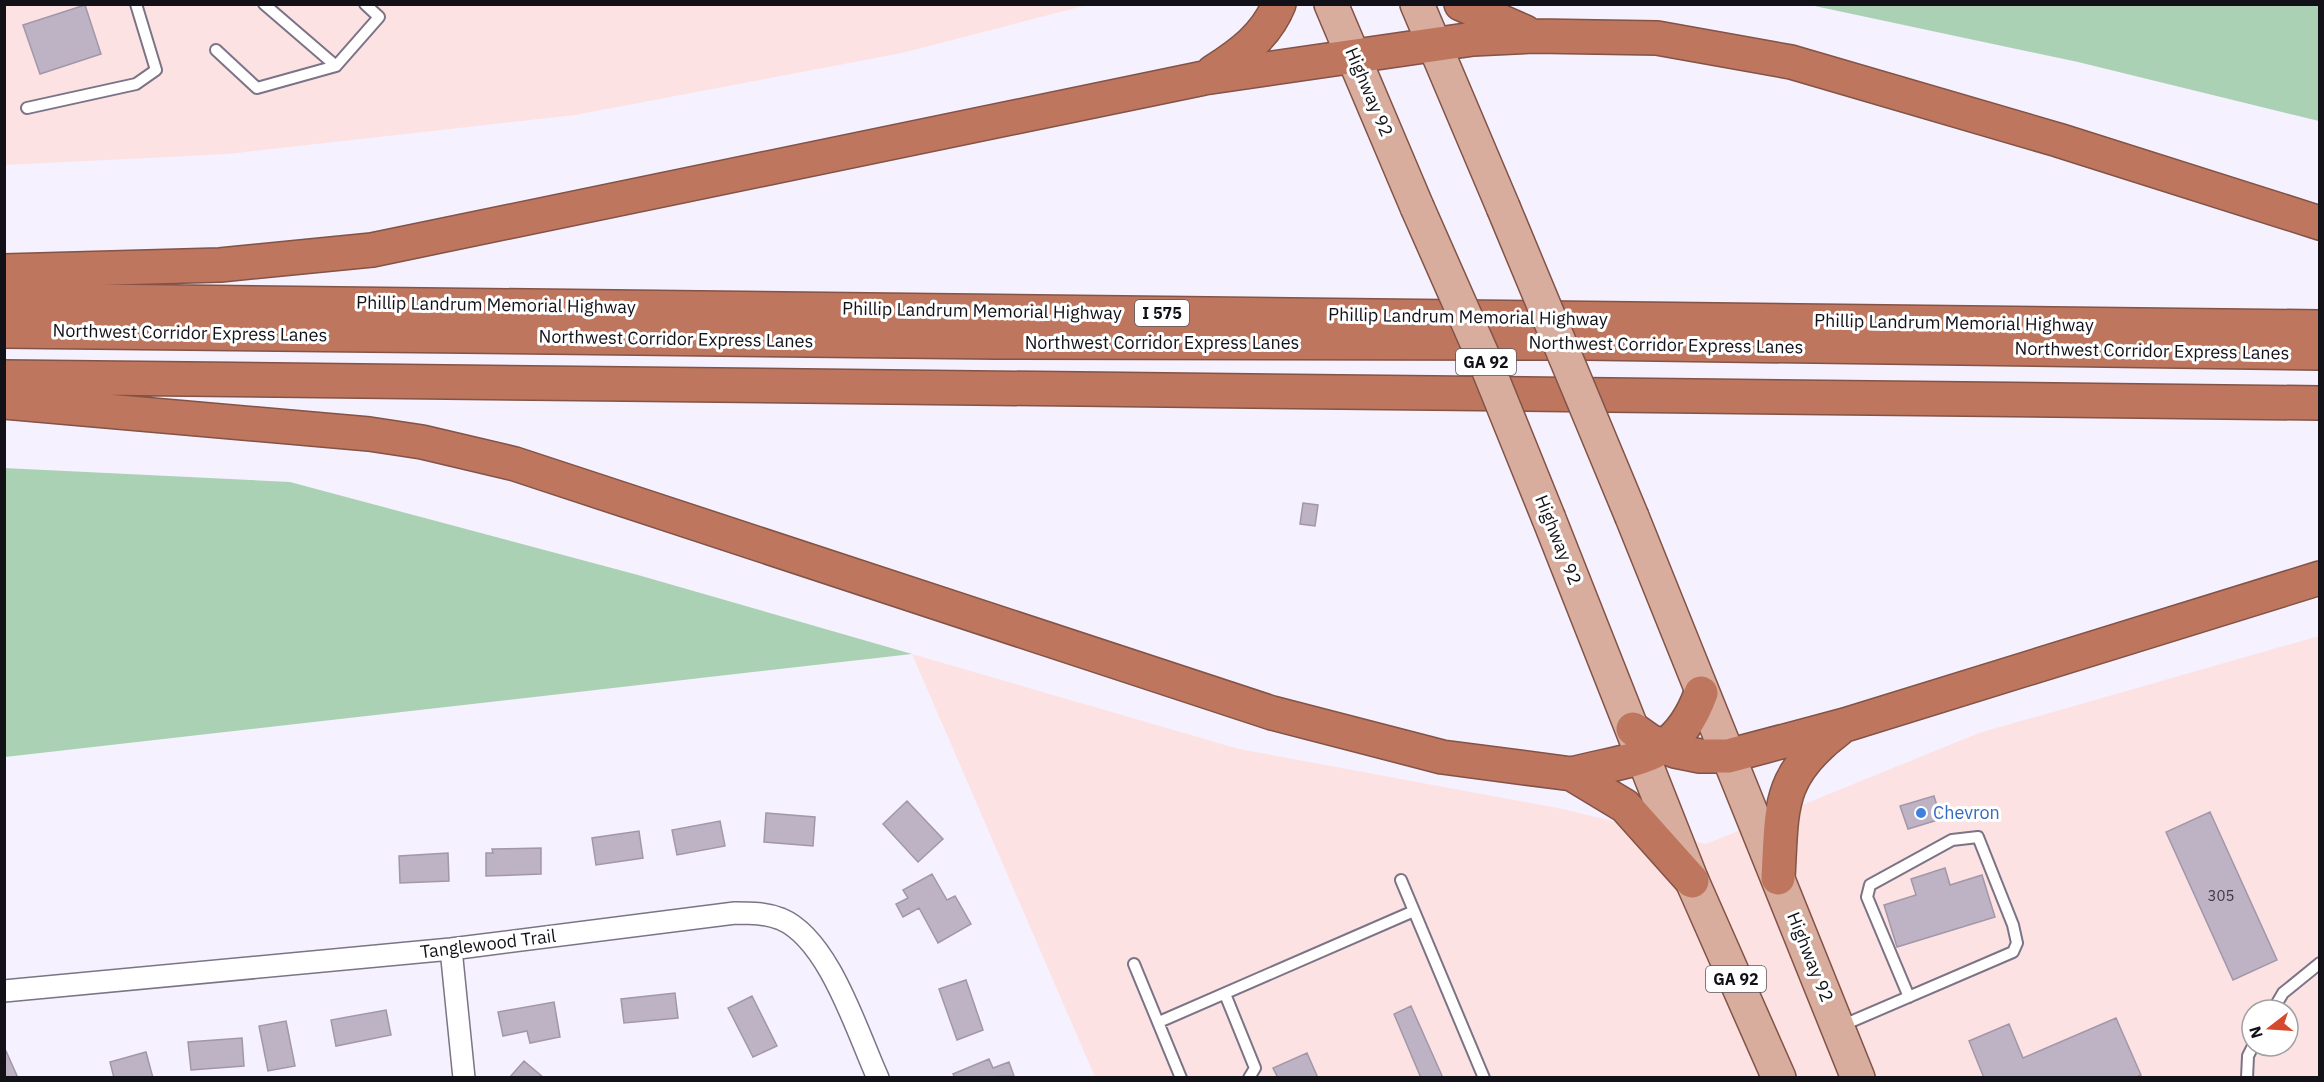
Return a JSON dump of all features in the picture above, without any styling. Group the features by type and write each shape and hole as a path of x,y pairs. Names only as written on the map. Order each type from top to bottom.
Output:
{"highway":[{"path":"1204,78 1246,50 1272,21 1280,4"},
{"path":"1461,4 1535,36"},
{"path":"4,271 220,265 372,250 1204,78 1312,61 1355,58 1473,39 1535,36 1657,38 1791,62 2058,140 2319,223"},
{"name":"Phillip Landrum Memorial Highway","path":"4,300 2319,327"},
{"name":"Northwest Corridor Express Lanes","path":"4,331 1009,342 1586,343 2319,353"},
{"path":"4,377 2319,403"},
{"path":"4,402 360,433 472,453 595,489 1293,719 1442,757 1572,774 1625,806 1692,880"},
{"path":"1647,745 1700,756 1728,756 1845,725 2319,578"},
{"path":"1572,774 1647,745 1680,735 1693,716 1701,693"},
{"path":"1778,878 1782,818 1791,778 1815,747 1845,725"}],"main road":[{"name":"Highway 92","path":"1331,4 1647,745 1692,880 1779,1077"},
{"name":"Highway 92","path":"1417,4 1632,517 1701,693 1858,1077"}],"street":[{"name":"Tanglewood Trail","path":"4,991 451,949 735,913 761,913 783,920 801,932 818,951 830,972 878,1077"},
{"path":"451,949 464,1077"}],"lane":[{"path":"27,108 136,84 156,70 136,4"},
{"path":"264,4 336,66"},
{"path":"216,50 257,88 336,66 379,17 365,4"},
{"path":"1838,1027 1909,997 2013,952 2017,943 2013,925 1978,837 1952,840 1870,885 1867,897 1909,997"},
{"path":"1401,880 1484,1077"},
{"path":"1159,1022 1414,911"},
{"path":"2280,998 2319,963"},
{"path":"1134,964 1181,1077"},
{"path":"1225,994 1255,1068 1250,1077"},
{"path":"2247,1077 2248,1058"}],"shaded area":[{"path":"5,5 1087,5 902,53 575,115 228,154 5,165"},
{"path":"2319,636 2319,1077 1095,1077 912,654 1239,749 1563,809 1706,844 1979,733"}],"green space":[{"path":"1810,5 2319,5 2319,121 2078,62"},
{"path":"4,468 290,482 638,575 912,654 5,757"}],"building":[{"path":"85,5 101,54 40,74 23,25"},
{"path":"1303,503 1318,505 1315,526 1300,524"},
{"path":"1934,796 1941,819 1908,829 1900,806"},
{"path":"907,801 943,839 918,862 883,824"},
{"path":"2210,812 2277,960 2233,980 2166,832"},
{"path":"766,813 815,817 813,846 764,842"},
{"path":"720,821 725,846 677,855 672,830"},
{"path":"639,831 643,858 596,865 592,838"},
{"path":"541,848 541,874 486,876 486,853 493,853 492,849"},
{"path":"448,853 449,881 400,883 399,856"},
{"path":"1945,868 1950,885 1982,875 1995,917 1897,947 1884,905 1916,895 1911,879"},
{"path":"932,874 947,900 955,896 971,924 938,943 919,908 903,917 896,904 908,898 903,890"},
{"path":"966,980 983,1030 957,1040 939,989"},
{"path":"675,993 678,1018 624,1023 621,999"},
{"path":"752,996 777,1046 753,1057 728,1008"},
{"path":"554,1002 560,1037 530,1043 527,1031 503,1036 498,1012"},
{"path":"1411,1006 1443,1078 1421,1078 1394,1014"},
{"path":"386,1010 391,1035 336,1046 331,1020"},
{"path":"2116,1018 2141,1075 2134,1078 1984,1078 1969,1041 2009,1024 2023,1058"},
{"path":"286,1021 295,1066 268,1071 259,1026"},
{"path":"242,1038 244,1066 191,1070 188,1042"},
{"path":"4,1051 6,1051 18,1078 4,1078"},
{"path":"146,1052 153,1078 114,1078 110,1062"},
{"path":"1307,1053 1318,1078 1278,1078 1273,1068"},
{"path":"989,1059 993,1068 1009,1062 1014,1076 955,1078 953,1074"},
{"path":"524,1061 544,1078 509,1078"}],"place":[{"name":"Chevron","path":"1921,813"}]}
